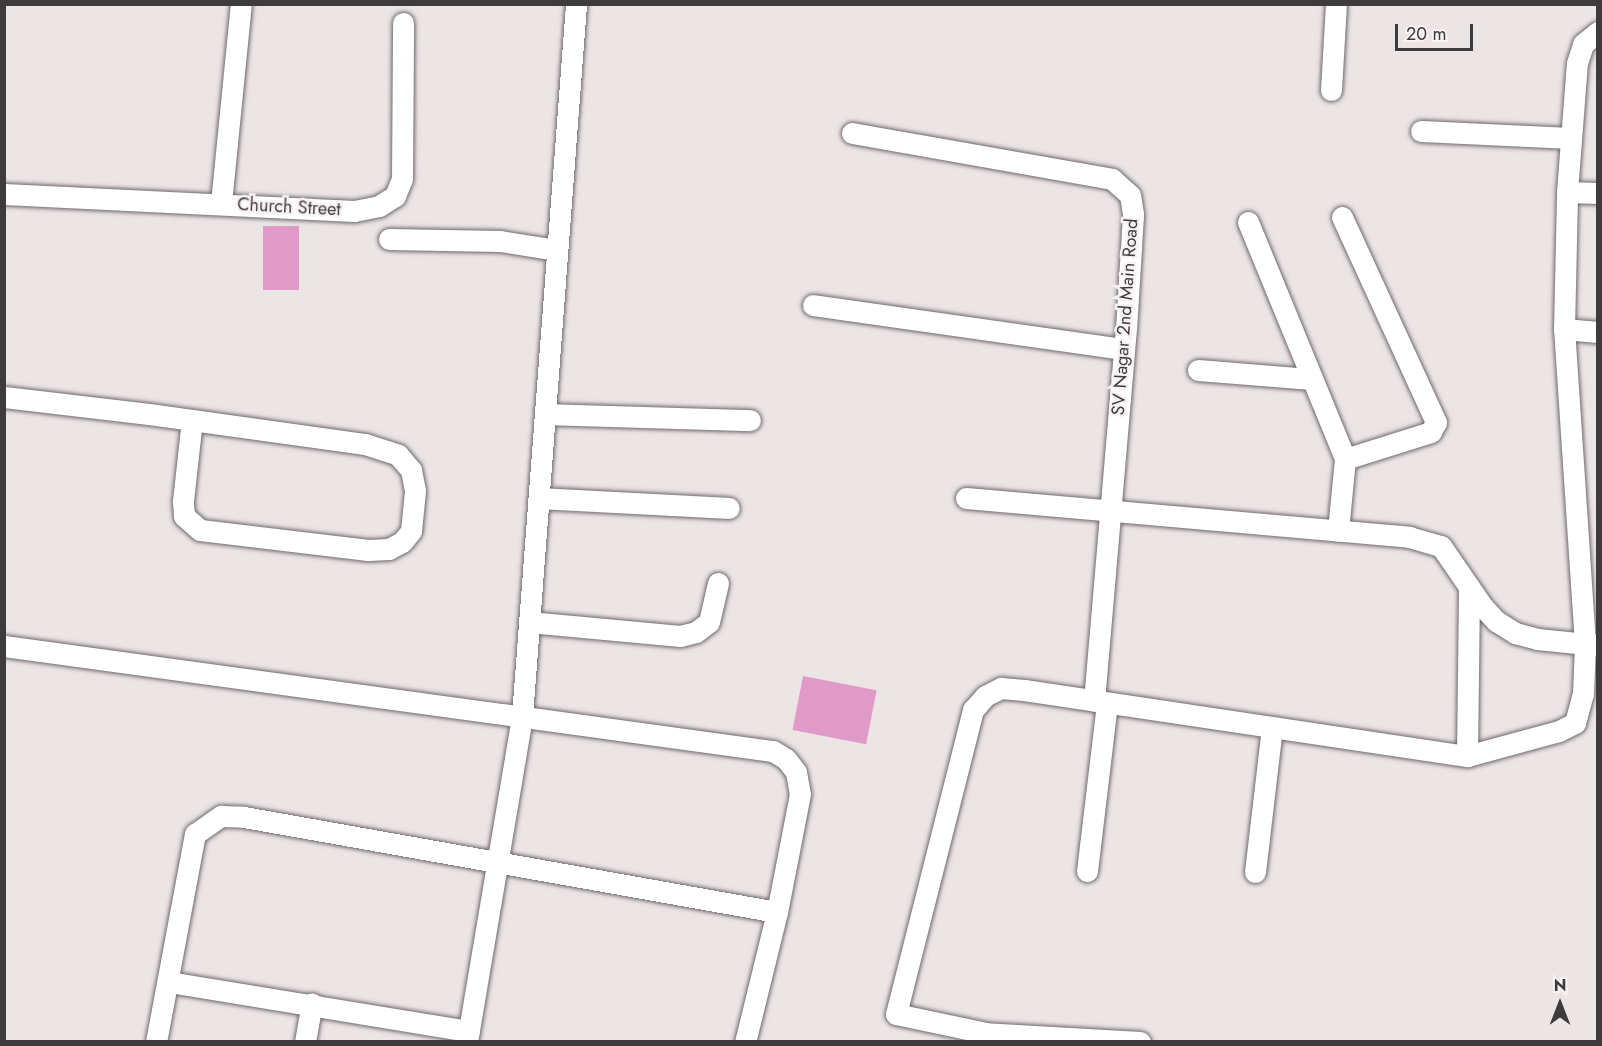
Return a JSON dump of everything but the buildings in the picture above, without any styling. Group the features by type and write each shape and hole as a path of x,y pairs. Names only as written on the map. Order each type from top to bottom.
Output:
{"street":[{"path":"221,203 241,4"},
{"path":"169,982 312,1004 468,1036 522,716 576,4"},
{"path":"1331,90 1336,4"},
{"name":"Church Street","path":"4,194 354,211 379,206 395,196 402,179 403,23"},
{"path":"1140,1041 986,1037 897,1014 973,710 985,696 1001,688 1467,756 1559,731 1575,723 1583,694 1591,645 1564,329 1567,192 1577,63 1583,44 1598,32"},
{"path":"1421,131 1571,138"},
{"name":"SV Nagar 2nd Main Road","path":"852,133 1121,183 1130,195 1133,215 1124,349 1108,512 1101,702 1087,871"},
{"path":"1567,192 1598,193"},
{"path":"1342,217 1436,422 1431,432 1345,459"},
{"path":"1248,222 1309,379 1345,459 1338,531"},
{"path":"389,239 500,241 557,250"},
{"path":"813,305 1124,349"},
{"path":"1564,329 1598,332"},
{"path":"1198,370 1309,379"},
{"path":"4,397 192,420 365,444 398,454 411,470 415,491 411,531 402,542 389,549 368,550 200,530 184,516 183,501 192,420"},
{"path":"545,414 750,420"},
{"path":"539,498 729,508"},
{"path":"966,498 1409,537 1441,546 1496,621 1515,633 1537,639 1591,645"},
{"path":"529,622 680,636 696,632 709,622 718,583"},
{"path":"1467,756 1470,588"},
{"path":"4,646 773,751 786,759 796,772 800,794 777,912 745,1041"},
{"path":"1255,872 1272,727"},
{"path":"156,1041 169,982 195,834 221,816 244,817 777,912"},
{"path":"305,1041 312,1004"}]}
